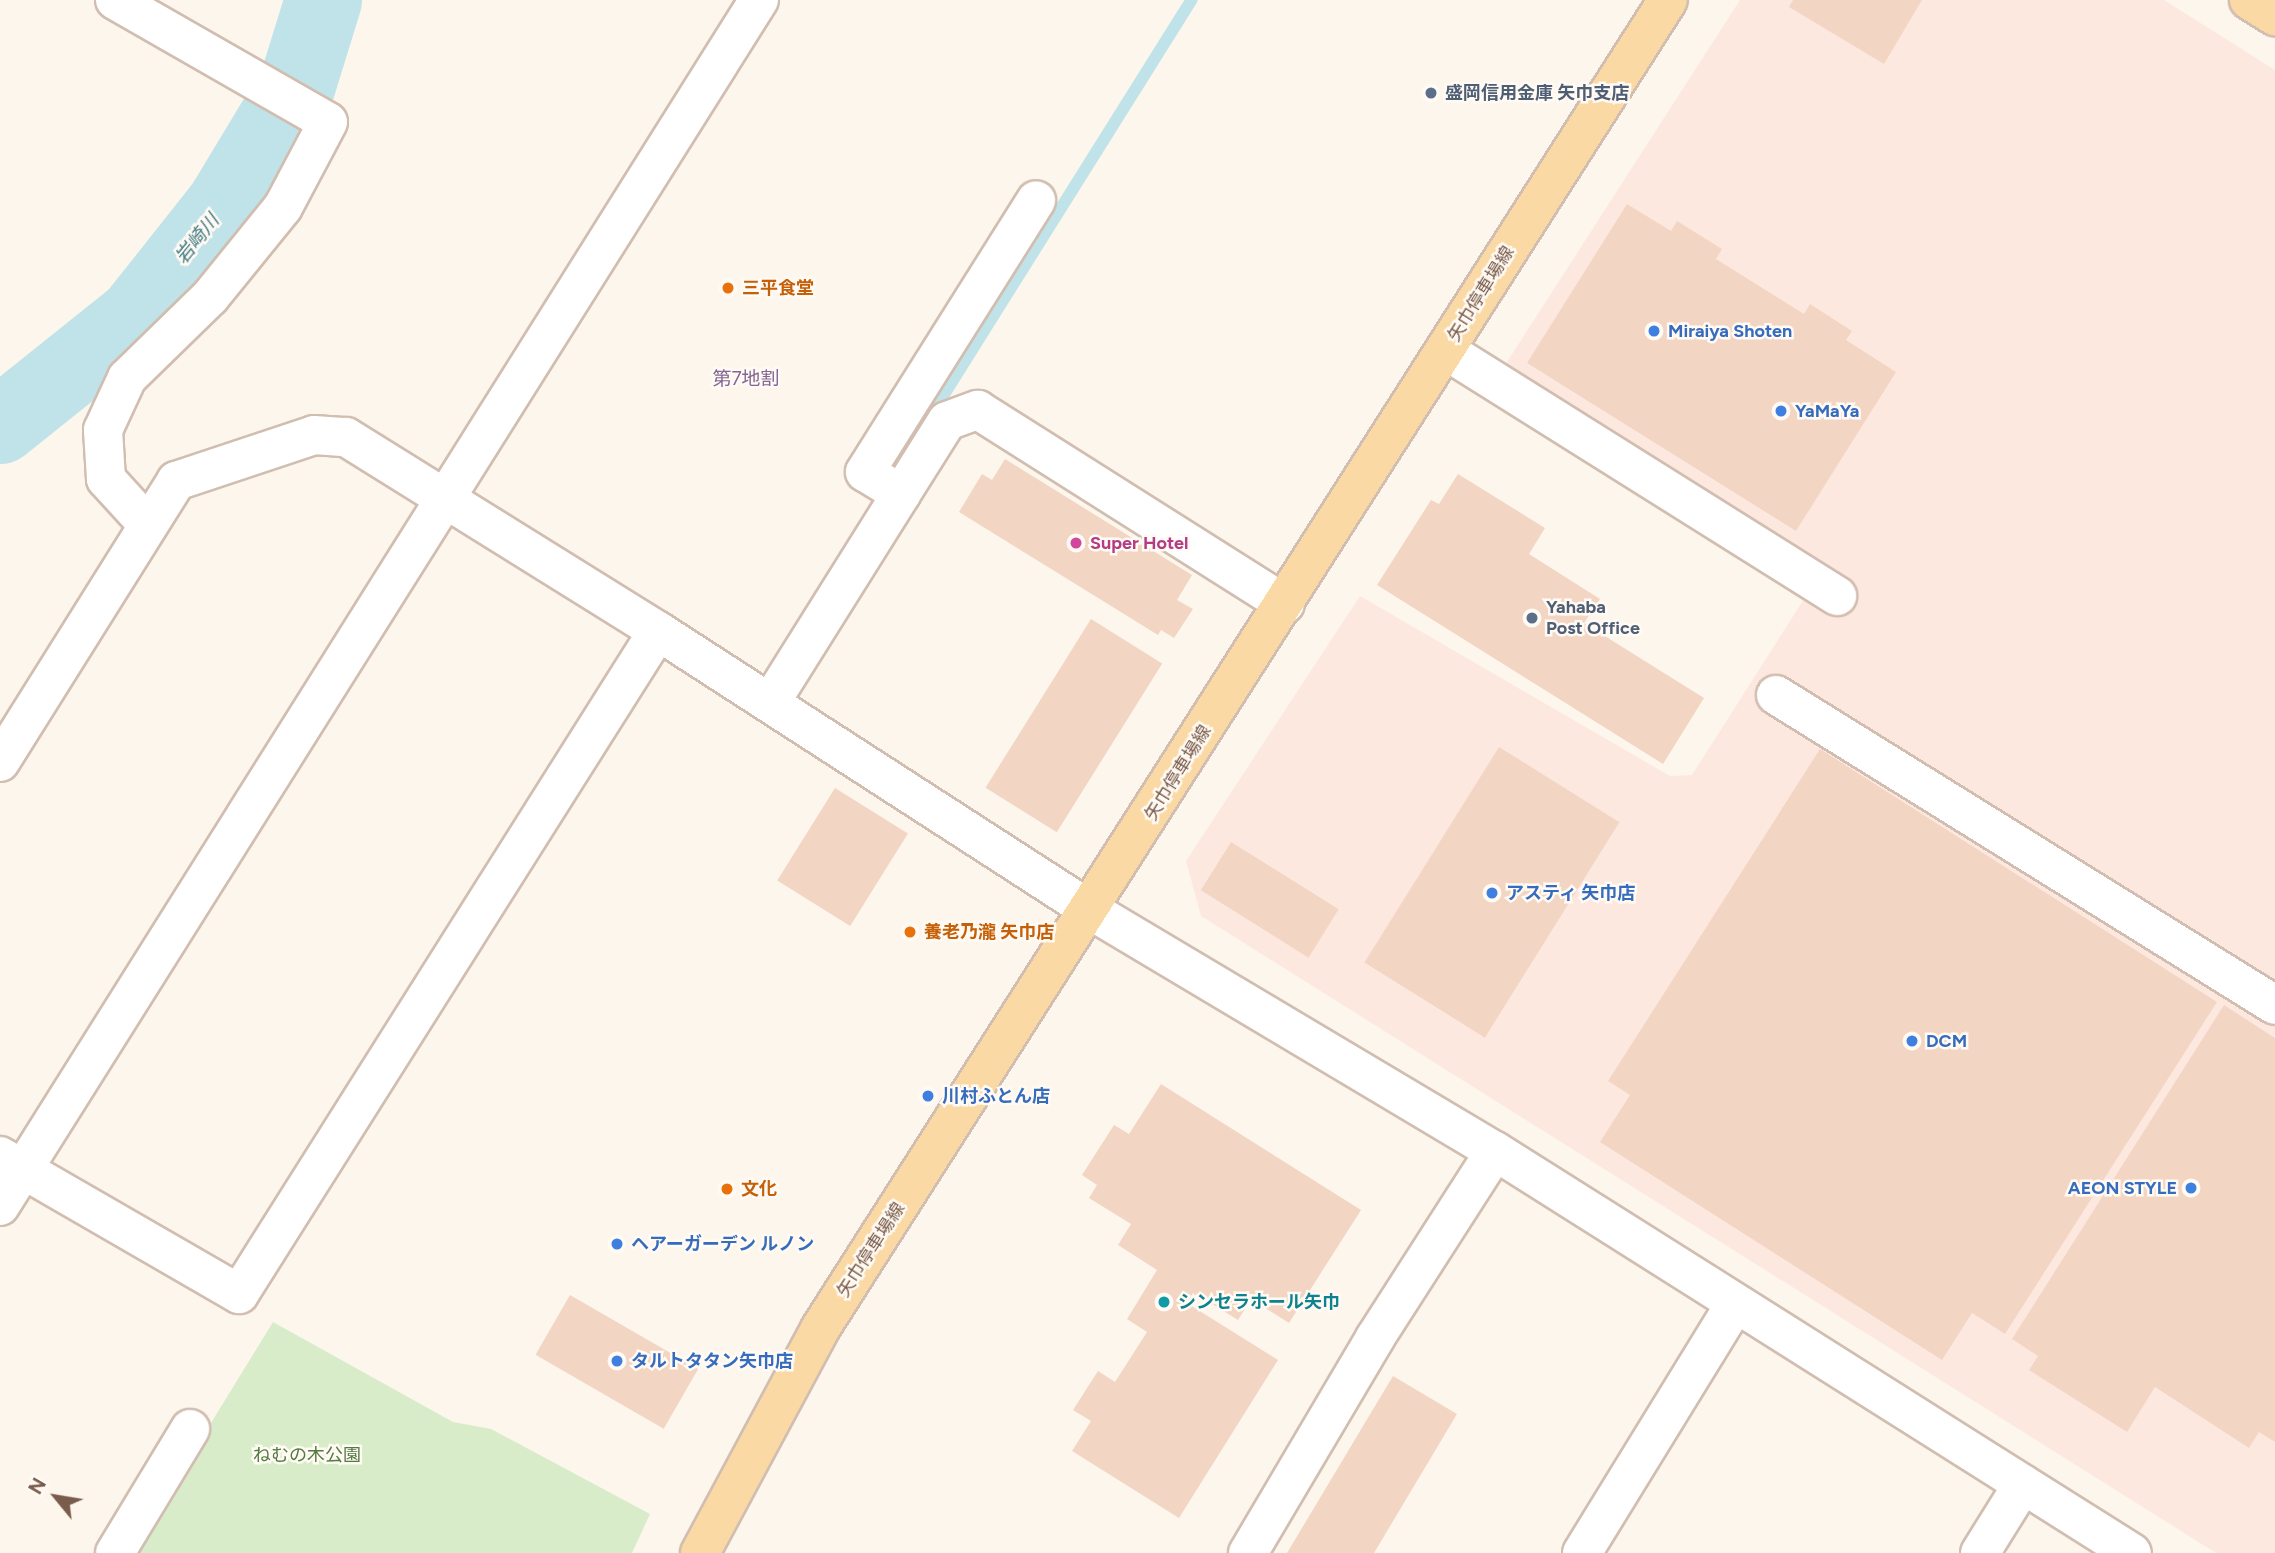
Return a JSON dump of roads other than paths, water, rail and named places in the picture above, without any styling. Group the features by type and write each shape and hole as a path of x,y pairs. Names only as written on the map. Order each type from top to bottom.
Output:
{"main road":[{"name":"矢巾停車場線","path":"700,1553 820,1329 1090,910 1668,0"},
{"path":"2249,0 2275,16"}],"street":[{"path":"114,0 328,122 283,207 210,297 127,378 103,430 106,479 148,525"},
{"path":"0,1206 12,1163 446,497 759,0"},
{"path":"890,488 865,472 1036,200"},
{"path":"1445,351 1837,596"},
{"path":"770,703 890,488 947,421 978,410 1285,604"},
{"path":"0,762 176,481 314,435 346,437 658,631 1090,910 1494,1151 2132,1553"},
{"path":"12,1163 239,1294 658,631"},
{"path":"1776,695 2275,1005"},
{"path":"1248,1553 1375,1338 1494,1151"},
{"path":"1582,1553 1735,1304"},
{"path":"115,1553 190,1429"},
{"path":"1980,1553 2023,1484"}],"waterway":[{"name":"岩崎川","path":"0,425 136,316 224,205 297,84 323,0"},
{"path":"928,420 1191,0"}],"place":[{"name":"盛岡信用金庫 矢巾支店","path":"1431,93"},
{"name":"三平食堂","path":"728,288"},
{"name":"Miraiya Shoten","path":"1654,331"},
{"name":"YaMaYa","path":"1781,411"},
{"name":"Super Hotel","path":"1076,543"},
{"name":"Yahaba Post Office","path":"1532,618"},
{"name":"アスティ 矢巾店","path":"1492,893"},
{"name":"養老乃瀧 矢巾店","path":"910,932"},
{"name":"DCM","path":"1912,1041"},
{"name":"川村ふとん店","path":"928,1096"},
{"name":"AEON STYLE","path":"2191,1188"},
{"name":"文化","path":"727,1189"},
{"name":"ヘアーガーデン ルノン","path":"617,1244"},
{"name":"シンセラホール矢巾","path":"1164,1302"},
{"name":"タルトタタン矢巾店","path":"617,1361"}],"district":[{"name":"第7地割","path":"746,379"}],"park label":[{"name":"ねむの木公園","path":"307,1455"}]}
